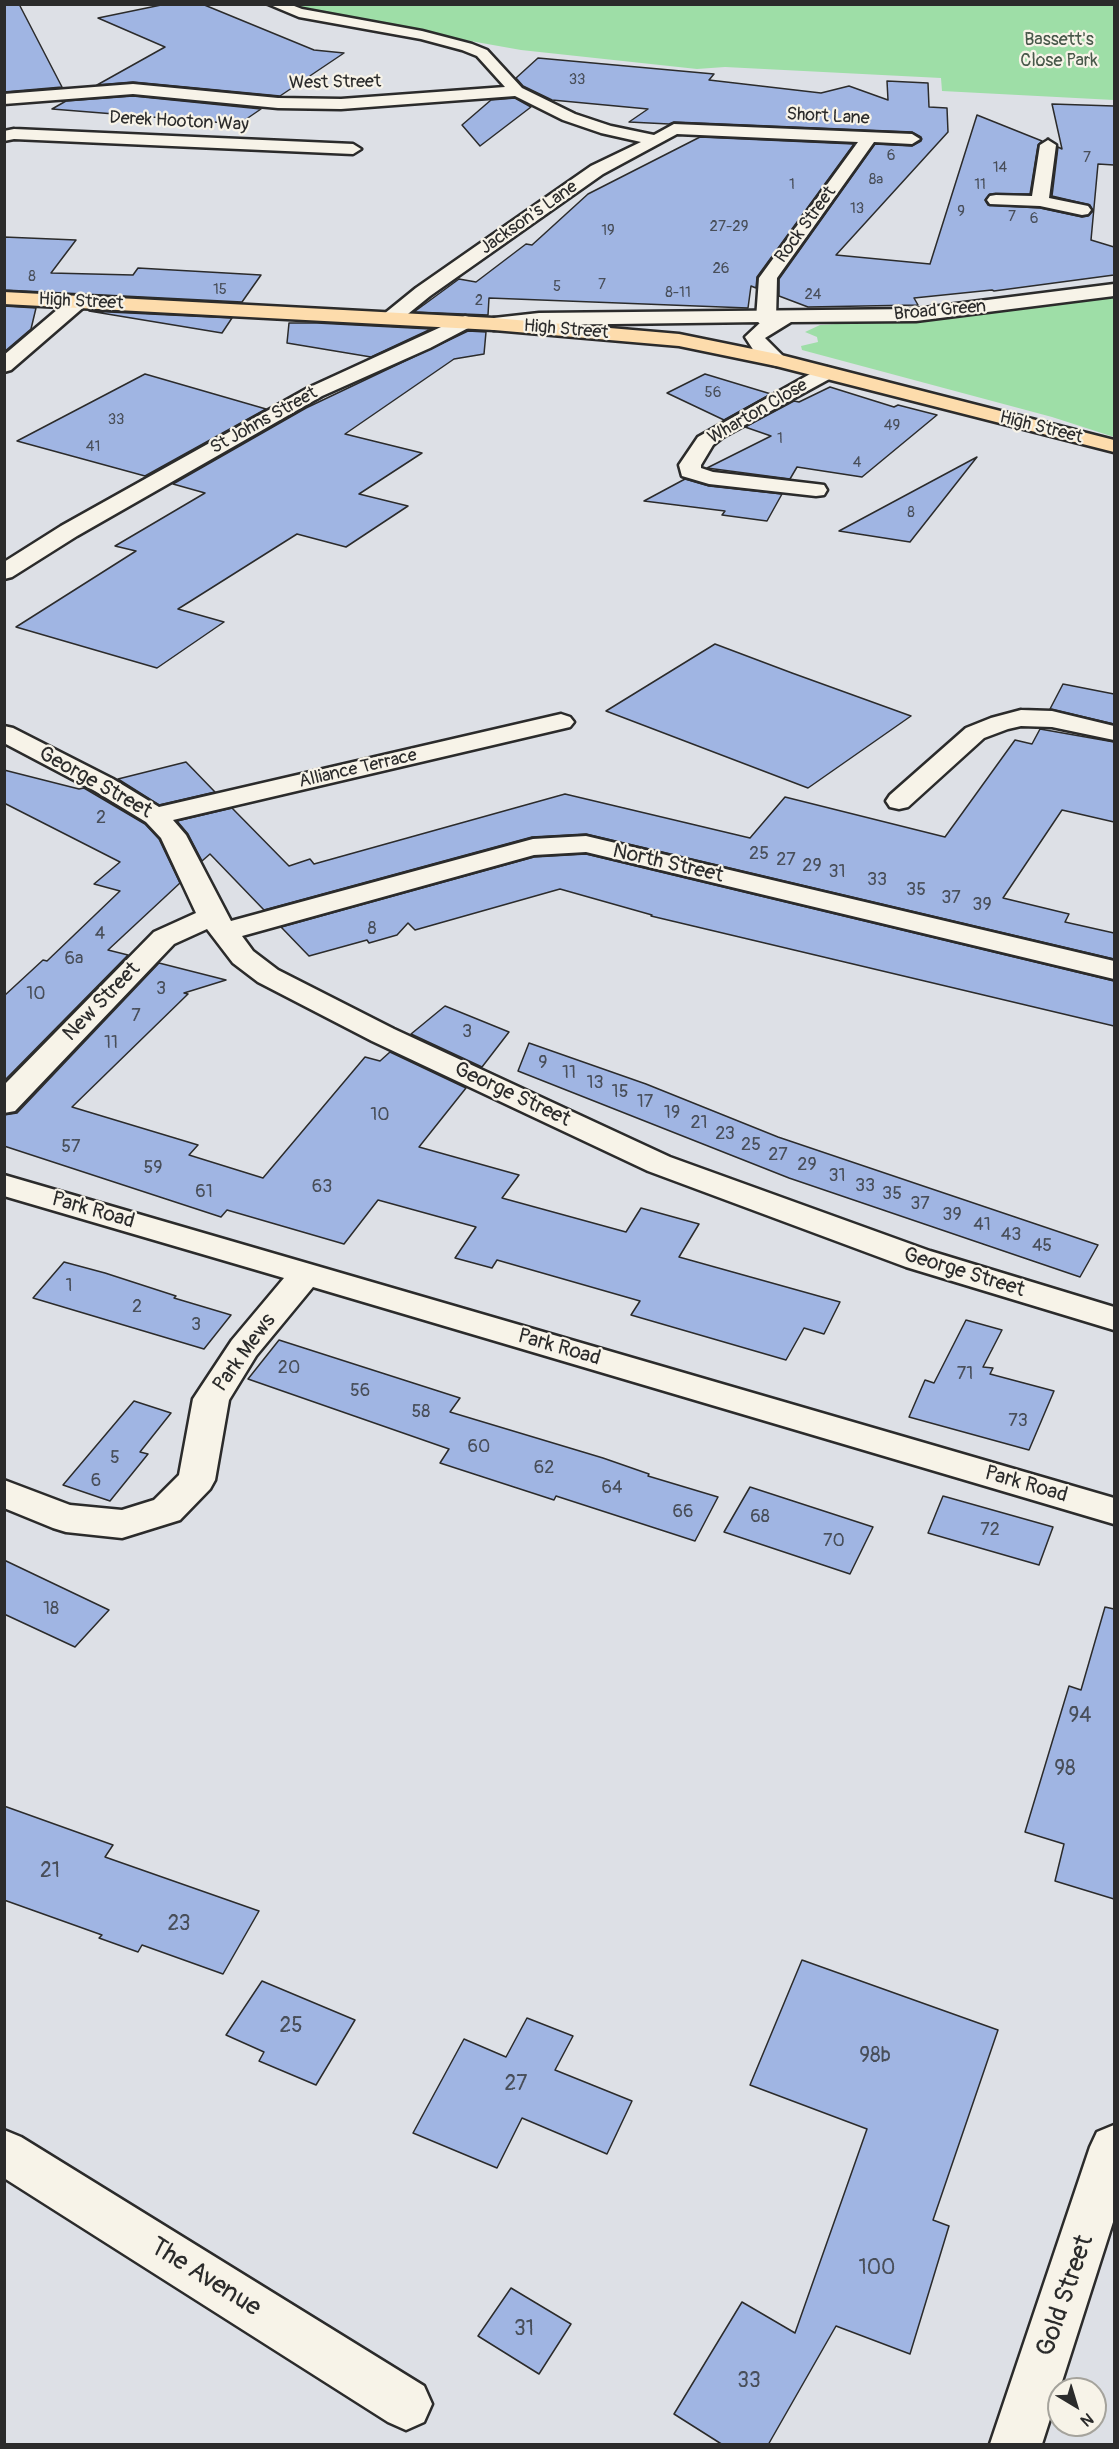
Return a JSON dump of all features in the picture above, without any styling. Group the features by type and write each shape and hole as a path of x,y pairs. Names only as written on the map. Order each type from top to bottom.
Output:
{"main road":[{"name":"High Street","path":"4,298 465,322 679,340 777,360 1114,446"}],"street":[{"path":"275,4 308,15 422,35 467,47 482,53 517,91 569,117 607,130 657,140"},
{"name":"West Street","path":"4,99 101,90 133,90 278,103 341,104 517,91"},
{"name":"Jackson's Lane","path":"391,318 423,292 597,170 674,129"},
{"name":"Short Lane","path":"674,129 912,139"},
{"name":"Derek Hooton Way","path":"4,136 14,134 352,149"},
{"name":"Rock Street","path":"775,318 768,278 869,138"},
{"path":"1040,201 1048,145"},
{"path":"996,200 1040,201 1082,210"},
{"name":"Broad Green","path":"494,324 539,319 916,315 1108,292"},
{"path":"4,366 78,302"},
{"path":"775,318 755,337 761,347 777,360"},
{"name":"Broad Green","path":"679,340 720,328 775,318"},
{"name":"St Johns Street","path":"4,572 69,531 315,392 423,344 465,322"},
{"name":"Wharton Close","path":"816,490 709,478 690,471 690,465 705,441 716,433 826,373"},
{"path":"899,801 975,733 1000,723 1021,718 1052,719 1114,733"},
{"name":"Alliance Terrace","path":"155,816 561,722"},
{"name":"George Street","path":"6,736 104,785 155,816 173,835 218,924 243,957 268,976 383,1035 659,1164 918,1259 1114,1319"},
{"name":"North Street","path":"218,924 533,847 586,844 1114,970"},
{"name":"New Street","path":"4,1104 164,938 218,924"},
{"name":"Park Road","path":"4,1185 1114,1511"},
{"name":"Park Mews","path":"4,1494 66,1518 122,1524 167,1510 197,1480 211,1399 244,1348 306,1274"},
{"name":"Gold Street","path":"1016,2445 1114,2147"},
{"name":"The Avenue","path":"4,2152 406,2404"}],"green space":[{"name":"Bassett's Close Park","path":"305,4 1114,5 1114,100 942,91 941,78 725,67 697,69 521,50 358,21 299,13 299,7"},
{"path":"1114,296 1114,437 1052,417 802,350 801,346 818,342 817,337 805,332 820,325 933,318"}],"building":[{"path":"4,4 19,4 62,87 4,92"},
{"path":"166,4 202,4 314,50 344,53 280,96 133,82 97,85 165,47 98,18"},
{"path":"538,58 714,74 709,80 821,93 849,86 888,100 887,81 928,83 929,107 947,108 948,132 836,255 930,264 977,115 1042,141 1038,145 1030,194 990,194 985,200 988,205 1040,208 1082,217 1088,216 1093,211 1090,205 1052,196 1058,147 1062,149 1052,104 1114,106 1114,165 1098,164 1091,240 1114,247 1114,275 994,291 914,298 918,305 808,307 779,296 779,279 875,144 912,146 921,141 921,137 912,132 629,122 648,109 552,100 523,86 516,78"},
{"path":"133,96 261,109 239,124 52,109 66,101"},
{"path":"515,98 531,107 480,146 462,125 491,100"},
{"path":"700,137 854,144 757,277 756,288 751,286 748,308 489,298 488,315 414,312 459,279 476,282 526,244 532,245 588,194"},
{"path":"4,237 76,240 51,273 133,275 138,268 261,275 242,302 4,290"},
{"path":"4,306 36,308 31,329 4,352"},
{"path":"89,311 232,318 222,333"},
{"path":"289,323 431,329 371,357 287,343"},
{"path":"468,331 486,332 484,354 454,359 345,434 422,453 359,494 408,506 346,547 297,534 178,609 224,622 157,668 16,627 136,551 115,546 205,493 173,484 306,408"},
{"path":"145,374 266,409 145,476 17,441"},
{"path":"705,374 771,394 724,420 667,393"},
{"path":"830,387 894,407 898,405 937,415 862,477 797,467 790,479 707,468 771,436 745,427 794,401 799,402"},
{"path":"977,457 910,542 839,531"},
{"path":"685,479 709,486 782,494 767,521 722,515 725,511 644,501"},
{"path":"715,644 911,716 808,788 606,711"},
{"path":"1063,684 1114,694 1114,724 1050,709"},
{"path":"1040,729 1114,742 1114,822 1062,810 1003,898 1069,914 1065,922 1114,933 1114,959 586,834 532,837 264,910 210,854 202,861 188,834 177,821 232,808 289,866 310,859 314,864 565,794 750,838 785,797 945,837 1015,740 1032,744"},
{"path":"186,762 215,792 159,805 118,779"},
{"path":"4,770 79,789 84,788 145,824 159,839 180,883 108,950 128,955 4,1081 4,996 43,960 47,961 120,891 94,884 120,862 4,803"},
{"path":"586,854 1114,981 1114,1026 651,916 560,889 415,930 408,923 397,935 369,943 367,940 309,956 281,927 534,857"},
{"path":"159,963 226,980 184,993 188,994 72,1107 198,1145 189,1155 263,1178 365,1057 380,1061 390,1052 466,1088 419,1147 519,1175 502,1198 626,1232 641,1208 699,1224 679,1257 840,1302 824,1334 804,1328 786,1360 631,1315 640,1301 497,1260 492,1268 455,1258 476,1227 378,1200 344,1244 227,1210 221,1217 4,1146 4,1115 17,1113"},
{"path":"445,1006 509,1032 482,1067 411,1034"},
{"path":"529,1043 646,1084 778,1137 1098,1245 1080,1277 789,1178 518,1071"},
{"path":"64,1262 105,1273 176,1296 174,1298 231,1315 204,1349 33,1298"},
{"path":"966,1320 1002,1330 983,1367 993,1368 990,1374 1054,1391 1029,1450 909,1417 925,1380 934,1383"},
{"path":"279,1340 460,1398 450,1412 603,1458 649,1474 648,1476 718,1497 695,1541 556,1496 554,1500 440,1463 449,1449 248,1379"},
{"path":"134,1401 171,1413 140,1452 148,1454 110,1501 63,1485"},
{"path":"750,1487 873,1527 850,1574 724,1532"},
{"path":"943,1496 1053,1527 1039,1565 928,1533"},
{"path":"4,1560 109,1610 75,1647 4,1614"},
{"path":"1105,1607 1114,1609 1114,1899 1055,1881 1064,1844 1025,1832 1069,1686 1081,1690"},
{"path":"4,1806 113,1845 105,1857 259,1911 223,1974 142,1945 138,1952 99,1938 102,1935 4,1900"},
{"path":"802,1960 998,2030 933,2220 949,2226 910,2354 836,2326 768,2445 723,2445 674,2414 742,2302 795,2333 867,2129 750,2085"},
{"path":"262,1981 355,2020 316,2085 259,2061 264,2052 226,2035"},
{"path":"527,2018 573,2036 555,2070 632,2101 607,2154 522,2118 497,2168 413,2133 464,2039 506,2057"},
{"path":"511,2288 571,2324 539,2374 478,2336"}]}
